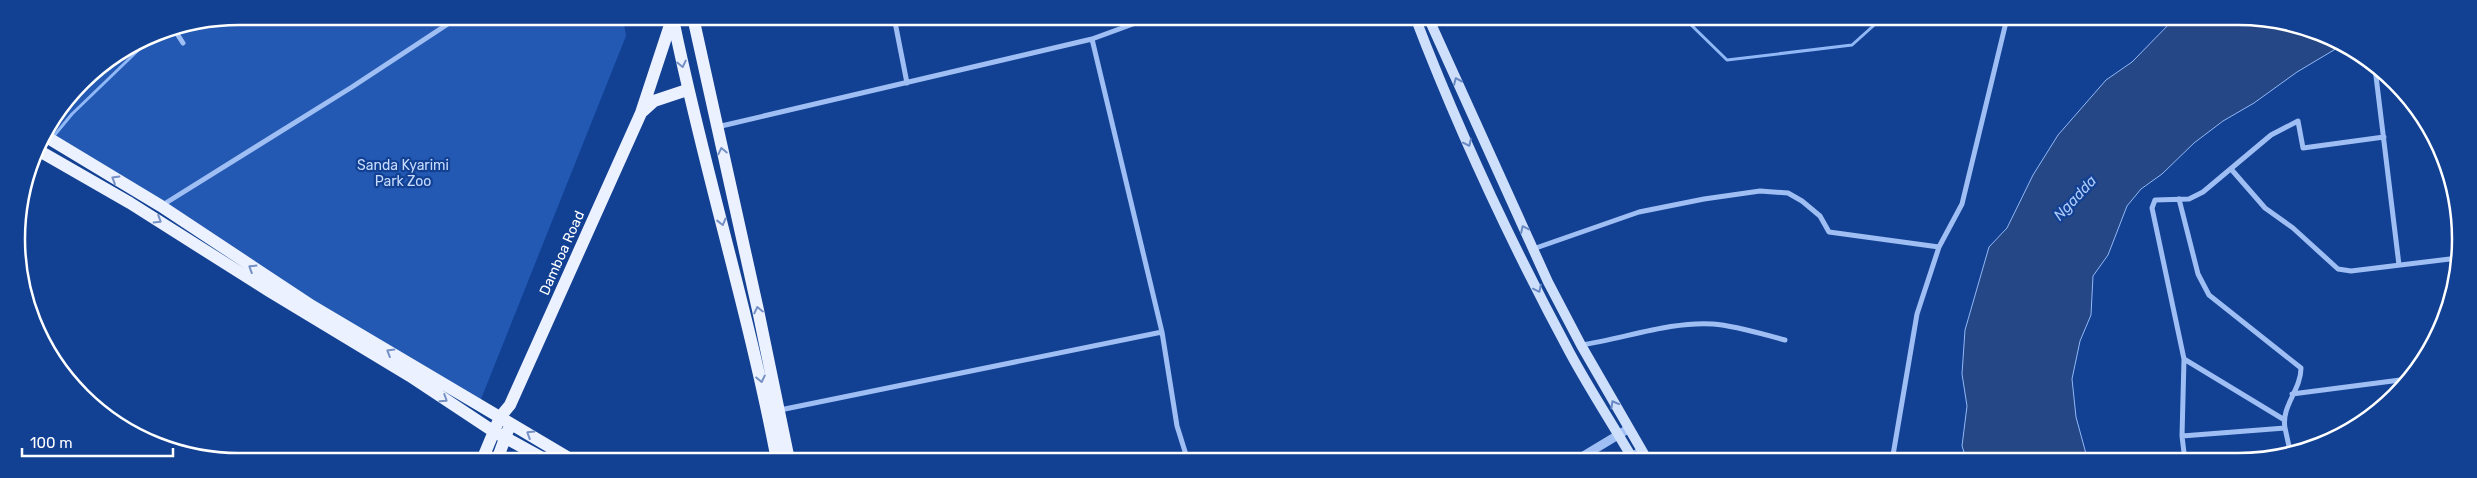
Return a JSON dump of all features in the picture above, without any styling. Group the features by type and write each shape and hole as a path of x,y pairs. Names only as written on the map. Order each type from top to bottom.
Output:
{"main road":[{"name":"Damboa Road","path":"500,453 506,437 505,420 510,405 641,113 670,25"},
{"path":"673,25 687,90 762,380 776,453"},
{"path":"695,25 780,410 788,453"},
{"path":"1418,25 1464,135 1512,235 1570,354 1618,435 1626,453"},
{"path":"1432,25 1533,249 1581,345 1644,453"},
{"path":"641,113 654,101 687,90"},
{"path":"50,139 161,206 312,306 560,453"},
{"path":"43,153 130,203 269,291 410,376 493,431 534,453"},
{"name":"Damboa Road","path":"485,453 493,431 505,420"}],"street":[{"path":"161,206 446,25"},
{"path":"896,25 907,83"},
{"path":"717,128 1092,39 1130,25"},
{"path":"1893,453 1917,314 1939,248 1962,204 2005,25"},
{"path":"177,34 183,43"},
{"path":"1092,39 1162,332 1177,426 1186,453"},
{"path":"2376,76 2398,265"},
{"path":"2184,453 2182,436 2184,359 2152,208 2155,200 2189,199 2203,192 2271,135 2298,121 2303,148 2384,137"},
{"path":"2231,169 2265,208 2293,228 2338,269 2351,271 2451,259"},
{"path":"1533,249 1639,212 1760,191 1788,193 1820,216 1829,232 1939,248"},
{"path":"2179,199 2202,284 2209,295 2301,368 2301,378 2292,394 2283,419 2289,447"},
{"path":"1581,345 1698,324 1715,324 1784,340"},
{"path":"780,410 1162,332"},
{"path":"2184,359 2283,419"},
{"path":"2292,394 2398,381"},
{"path":"2182,436 2285,428"},
{"path":"1588,453 1628,429"},
{"path":"1638,453 1642,450"}],"green space":[{"name":"Sanda Kyarimi Park Zoo","path":"225,25 624,25 626,36 479,404 51,137 61,120 78,98 98,78 120,61 157,41 197,29"}],"water":[{"name":"Ngadda","path":"2168,25 2252,25 2293,32 2336,49 2297,72 2254,103 2223,121 2194,143 2162,174 2141,189 2127,206 2108,255 2093,276 2091,315 2080,341 2072,379 2076,417 2086,453 1964,453 1962,446 1967,406 1962,374 1965,330 1989,247 2007,228 2033,175 2058,135 2106,80 2132,62"}],"waterway":[{"path":"1691,25 1727,60 1852,45 1874,25"},
{"path":"53,137 72,114 138,51"}]}
